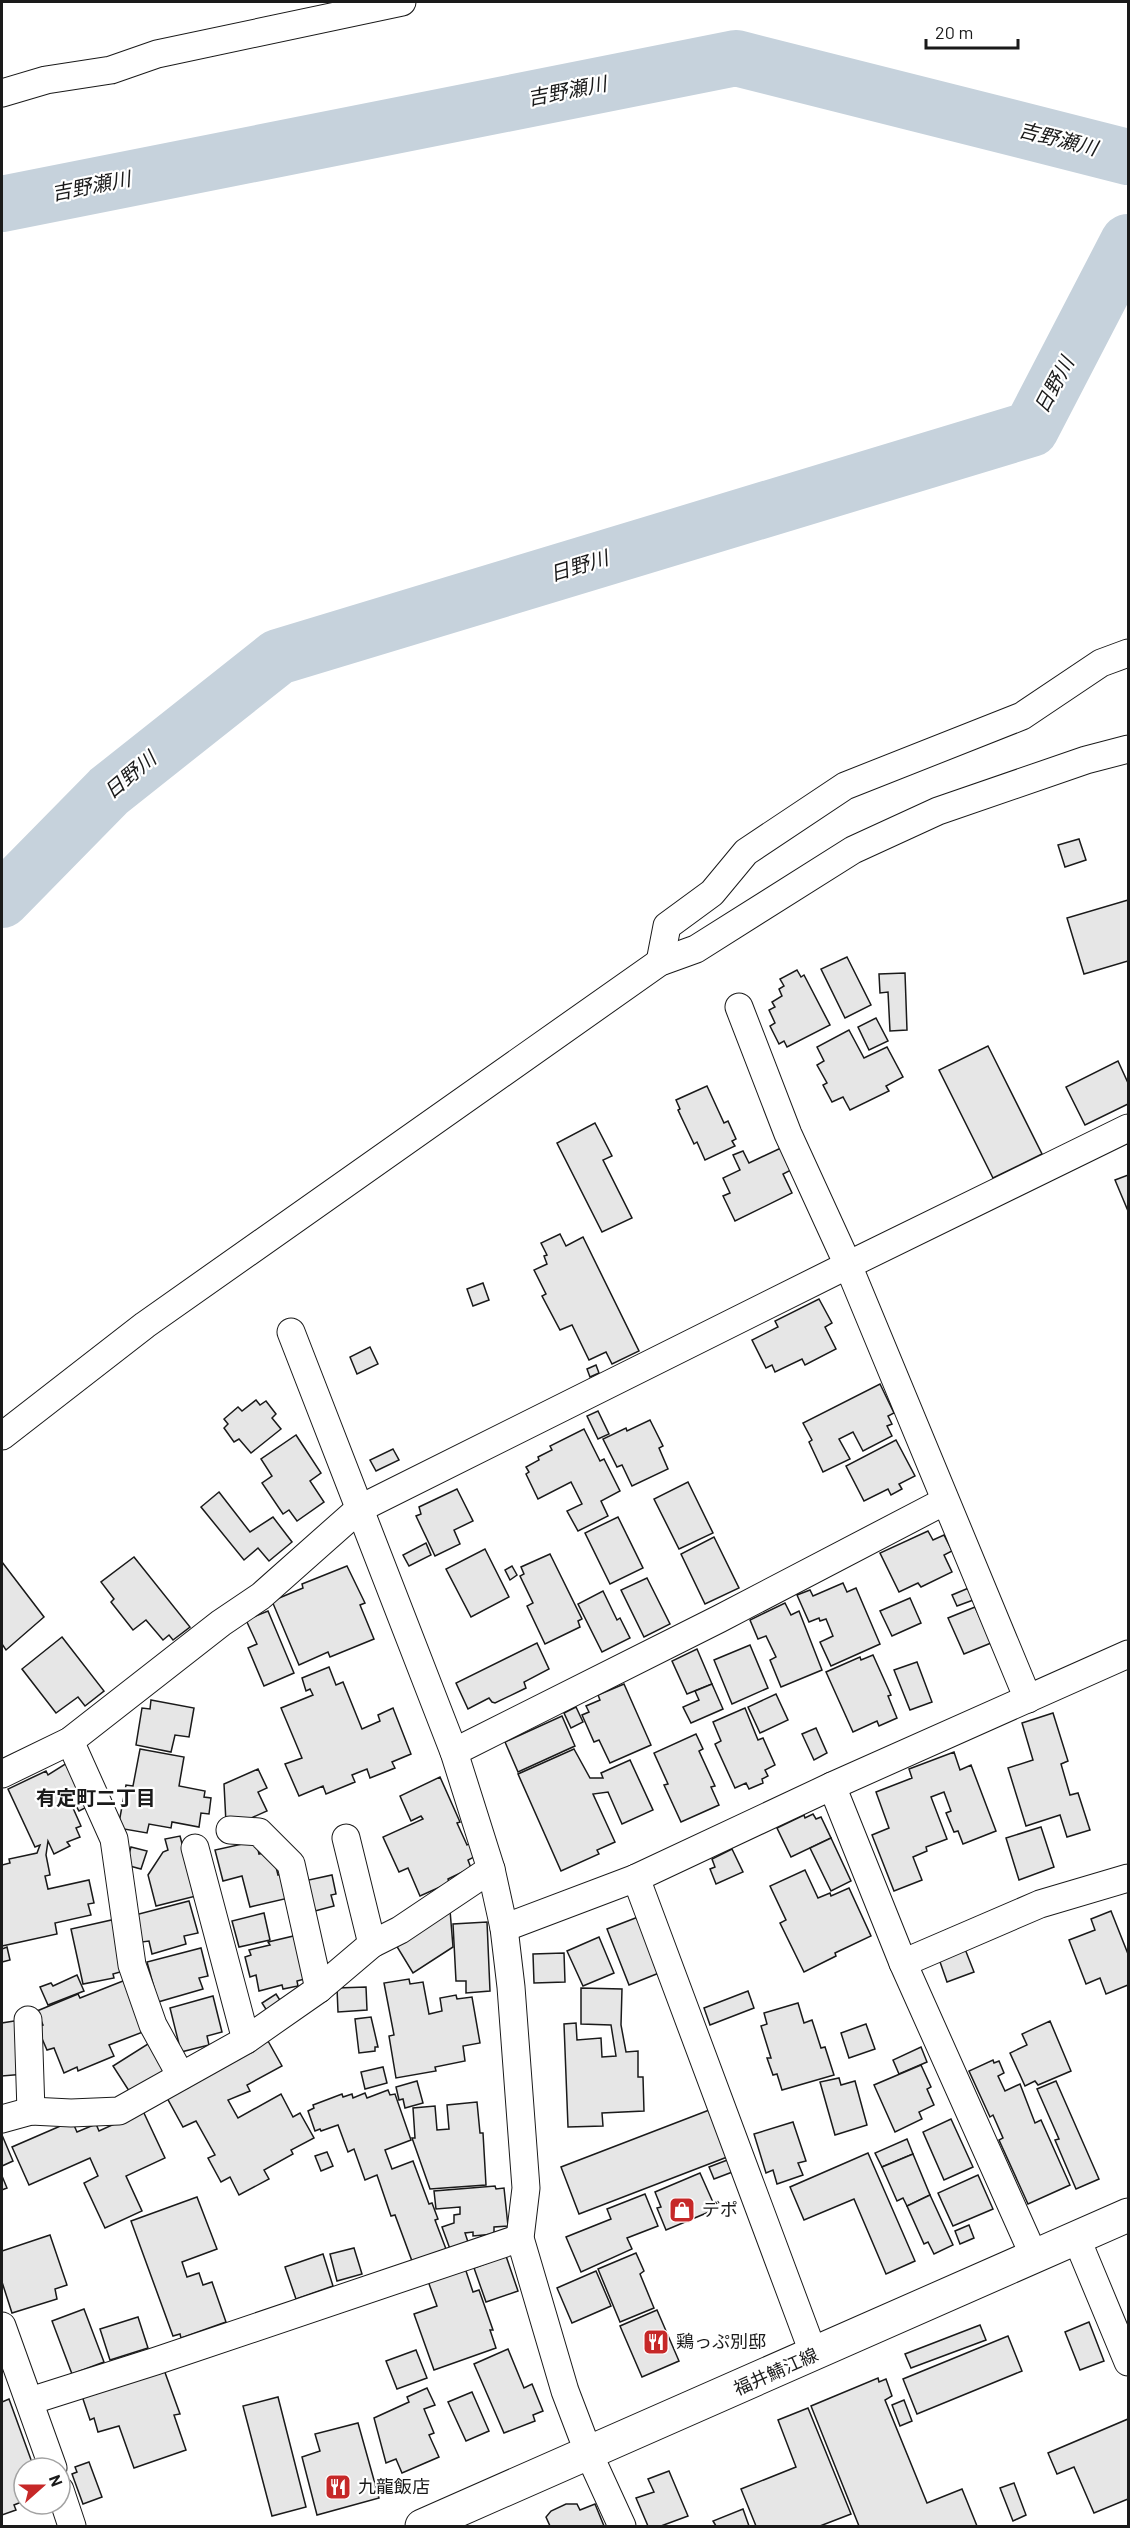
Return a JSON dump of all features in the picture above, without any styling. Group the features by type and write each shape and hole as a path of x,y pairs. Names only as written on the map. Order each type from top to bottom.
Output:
{"main road":[{"name":"福井鯖江線","path":"422,2526 1128,2215"}],"street":[{"path":"2,93 46,81 111,70 157,54 402,2"},
{"path":"660,962 667,926 712,893 746,852 845,786 1022,716 1101,663 1128,653"},
{"path":"2,1436 145,1325 660,962 696,949 853,850 938,811 1086,760 1128,749"},
{"path":"739,1007 788,1134 848,1264 1028,1699"},
{"path":"2,1774 70,1741 221,1623 261,1596 359,1509 848,1264 1128,1128"},
{"path":"291,1332 454,1752 491,1869 504,1928 511,1987 525,2188 520,2238 565,2391 589,2454 622,2526"},
{"path":"454,1752 945,1501"},
{"path":"504,1928 636,1878 832,1786 1128,1654"},
{"path":"70,1741 114,1839 132,1965 153,2025 181,2076"},
{"path":"832,1786 903,1963 1034,2256"},
{"path":"230,1830 259,1832 291,1863 319,1989"},
{"path":"346,1838 372,1944"},
{"path":"195,1848 246,2040"},
{"path":"2,2119 31,2111 71,2113 119,2111 246,2040 319,1989 372,1944 400,1930 491,1869"},
{"path":"636,1878 814,2355"},
{"path":"903,1963 1040,1904 1128,1878"},
{"path":"28,2020 31,2111"},
{"path":"1076,2237 1128,2362"},
{"path":"30,2401 156,2361 520,2238"},
{"path":"2,2326 49,2456"}],"building":[{"path":"1079,839 1086,860 1065,867 1058,845"},
{"path":"1128,900 1128,961 1084,974 1067,918"},
{"path":"847,957 871,1005 845,1018 821,969"},
{"path":"797,970 801,977 804,975 830,1025 787,1047 784,1041 779,1044 770,1026 775,1023 769,1010 775,1007 772,1002 782,996 779,989 784,986 780,979"},
{"path":"905,973 907,1030 890,1031 888,992 880,993 879,974"},
{"path":"876,1018 888,1041 869,1050 858,1027"},
{"path":"849,1030 864,1058 887,1047 903,1077 886,1086 889,1091 850,1110 843,1097 832,1102 823,1085 827,1083 817,1065 824,1061 817,1047"},
{"path":"988,1046 1042,1154 993,1178 939,1070"},
{"path":"1118,1061 1128,1083 1128,1104 1085,1125 1066,1087"},
{"path":"707,1086 724,1123 728,1121 736,1139 732,1141 735,1146 705,1160 697,1142 694,1144 678,1110 680,1109 676,1100"},
{"path":"595,1123 612,1156 603,1160 632,1218 602,1232 557,1143"},
{"path":"783,1147 793,1169 783,1174 792,1193 735,1221 723,1196 730,1193 723,1178 740,1170 733,1155 743,1151 749,1163"},
{"path":"1128,1175 1128,1211 1115,1180"},
{"path":"560,1234 566,1246 583,1237 639,1351 612,1364 606,1352 589,1360 572,1325 560,1330 542,1296 546,1294 534,1270 547,1264 544,1256 547,1255 541,1243"},
{"path":"483,1283 489,1300 473,1306 467,1289"},
{"path":"819,1299 832,1323 825,1327 836,1349 805,1365 802,1359 775,1372 772,1365 766,1368 752,1340 778,1327 775,1321"},
{"path":"370,1347 378,1364 357,1374 350,1357"},
{"path":"596,1365 599,1373 590,1377 587,1369"},
{"path":"880,1384 894,1413 888,1416 892,1424 887,1426 892,1436 863,1451 853,1432 839,1439 850,1459 823,1472 809,1442 812,1440 803,1423"},
{"path":"256,1400 260,1405 266,1401 276,1414 272,1418 281,1429 251,1453 239,1439 234,1442 224,1428 228,1424 224,1419 238,1407 242,1411"},
{"path":"598,1411 609,1434 598,1439 587,1416"},
{"path":"650,1420 663,1446 659,1448 668,1469 632,1486 622,1465 617,1467 603,1439"},
{"path":"584,1429 600,1461 604,1459 620,1491 601,1501 608,1516 578,1531 567,1511 582,1504 571,1482 538,1499 526,1474 529,1472 526,1467 539,1460 538,1457 552,1450 550,1446"},
{"path":"296,1435 321,1473 310,1481 324,1502 297,1521 289,1510 283,1514 262,1483 272,1476 261,1459"},
{"path":"896,1440 915,1476 899,1484 902,1489 891,1495 888,1489 864,1501 846,1466"},
{"path":"393,1449 399,1460 376,1471 370,1460"},
{"path":"688,1482 713,1533 679,1549 654,1499"},
{"path":"457,1489 473,1521 454,1530 460,1544 435,1556 416,1516 421,1514 419,1507"},
{"path":"219,1492 250,1532 273,1517 292,1542 269,1561 258,1548 244,1560 201,1507"},
{"path":"618,1517 643,1568 610,1584 585,1533"},
{"path":"928,1531 933,1540 944,1535 952,1551 944,1555 952,1572 921,1587 918,1583 899,1592 880,1553"},
{"path":"714,1537 739,1588 705,1604 681,1554"},
{"path":"426,1543 431,1555 409,1566 403,1555"},
{"path":"485,1549 509,1597 471,1617 446,1569"},
{"path":"550,1554 582,1619 578,1621 580,1627 545,1644 527,1606 533,1603 520,1576 524,1574 521,1567"},
{"path":"134,1557 190,1627 173,1640 169,1635 163,1640 146,1620 133,1630 111,1602 114,1599 101,1582"},
{"path":"2,1562 44,1617 6,1650 2,1644"},
{"path":"347,1566 365,1603 360,1605 374,1639 330,1657 328,1652 299,1665 272,1601 303,1588 302,1584"},
{"path":"512,1566 517,1575 510,1580 505,1570"},
{"path":"647,1578 670,1624 644,1637 621,1590"},
{"path":"843,1583 847,1592 856,1588 880,1644 831,1666 820,1642 833,1636 826,1619 820,1621 819,1618 809,1622 797,1595 810,1590 813,1596"},
{"path":"971,1587 976,1599 957,1606 952,1595"},
{"path":"603,1591 617,1620 620,1618 630,1638 602,1652 578,1604"},
{"path":"910,1598 921,1623 892,1636 880,1611"},
{"path":"785,1603 791,1615 799,1611 822,1670 781,1687 770,1660 776,1657 766,1636 758,1639 750,1620"},
{"path":"975,1607 991,1643 964,1654 948,1618"},
{"path":"268,1611 294,1673 264,1686 248,1648 257,1644 246,1620"},
{"path":"62,1637 104,1691 85,1706 78,1697 56,1713 22,1669"},
{"path":"537,1643 549,1669 524,1682 526,1688 495,1703 489,1698 468,1709 456,1683"},
{"path":"750,1645 768,1688 732,1704 714,1660"},
{"path":"697,1649 712,1684 687,1694 672,1661"},
{"path":"873,1655 891,1695 888,1696 897,1718 879,1726 877,1721 853,1732 826,1672 860,1657 861,1660"},
{"path":"917,1662 932,1702 910,1710 894,1670"},
{"path":"329,1667 336,1685 343,1682 362,1729 380,1721 378,1715 393,1708 411,1754 392,1762 395,1768 370,1778 367,1769 352,1775 355,1782 326,1794 323,1786 299,1796 285,1764 302,1758 281,1708 313,1695 310,1689 306,1691 302,1678"},
{"path":"624,1684 651,1745 610,1763 599,1740 594,1742 582,1715 589,1712 586,1706 600,1700 598,1695"},
{"path":"712,1684 723,1709 691,1723 683,1707 699,1700 695,1691"},
{"path":"776,1694 788,1720 760,1733 748,1707"},
{"path":"151,1700 194,1708 189,1737 175,1735 171,1752 136,1745 142,1708 150,1709"},
{"path":"576,1707 583,1722 571,1728 564,1713"},
{"path":"745,1708 758,1740 763,1738 775,1765 765,1770 768,1776 762,1779 763,1783 749,1789 746,1783 735,1788 715,1744 721,1741 713,1722"},
{"path":"1053,1713 1068,1761 1061,1764 1070,1795 1078,1793 1090,1830 1067,1837 1060,1815 1026,1826 1008,1768 1033,1760 1022,1723"},
{"path":"562,1716 575,1746 518,1772 505,1742"},
{"path":"816,1728 827,1753 814,1760 802,1734"},
{"path":"696,1734 703,1749 699,1751 715,1786 711,1787 719,1805 681,1822 664,1785 668,1784 654,1753"},
{"path":"140,1749 184,1757 179,1786 205,1791 204,1797 211,1798 209,1814 201,1813 199,1827 172,1822 171,1828 149,1824 147,1833 118,1828 126,1785 133,1786"},
{"path":"574,1749 590,1778 603,1778 601,1773 630,1760 653,1810 622,1824 608,1792 593,1794 615,1842 597,1850 599,1854 561,1871 518,1774"},
{"path":"954,1752 960,1770 971,1765 996,1831 963,1844 958,1831 954,1832 946,1813 951,1811 944,1792 931,1797 947,1839 926,1847 927,1851 913,1857 922,1880 894,1891 872,1835 889,1828 876,1792 912,1778 909,1769"},
{"path":"70,1761 91,1805 79,1811 76,1806 73,1808 81,1826 76,1828 80,1837 67,1842 70,1846 54,1854 48,1841 46,1855 50,1875 45,1876 48,1889 89,1880 94,1903 88,1904 91,1915 55,1923 57,1934 2,1946 2,1865 10,1863 9,1859 37,1853 40,1845 35,1847 8,1789 46,1771 48,1775"},
{"path":"258,1769 267,1788 258,1792 267,1811 240,1823 226,1823 224,1784"},
{"path":"440,1777 460,1822 457,1823 467,1845 470,1843 476,1856 468,1860 471,1868 448,1879 449,1883 420,1896 408,1868 399,1872 383,1837 423,1819 421,1816 411,1821 400,1796"},
{"path":"813,1814 816,1819 821,1817 831,1838 791,1857 777,1828 804,1815 805,1818"},
{"path":"1041,1827 1054,1867 1019,1880 1006,1838"},
{"path":"180,1836 196,1896 156,1906 148,1875 163,1852 168,1850 165,1839"},
{"path":"831,1838 851,1881 831,1891 810,1848"},
{"path":"256,1841 259,1854 272,1851 278,1875 288,1872 293,1897 250,1907 242,1876 223,1881 215,1850"},
{"path":"131,1847 147,1851 141,1869 126,1865"},
{"path":"732,1849 743,1872 716,1884 710,1869 715,1867 712,1859"},
{"path":"805,1870 818,1898 830,1893 831,1896 849,1888 871,1936 835,1953 836,1956 804,1972 780,1923 786,1920 770,1886"},
{"path":"332,1875 336,1894 331,1895 334,1906 311,1912 304,1881"},
{"path":"189,1901 198,1933 184,1936 186,1944 152,1954 149,1941 142,1942 135,1915"},
{"path":"450,1910 453,1947 413,1973 396,1945"},
{"path":"1111,1911 1128,1954 1128,1985 1106,1994 1100,1978 1086,1984 1069,1940 1095,1930 1091,1919"},
{"path":"264,1913 270,1940 239,1947 232,1921"},
{"path":"638,1917 659,1973 629,1985 607,1929"},
{"path":"116,1919 127,1970 113,1974 114,1978 83,1984 71,1929"},
{"path":"487,1922 490,1991 466,1993 466,1981 456,1981 453,1924"},
{"path":"302,1934 312,1977 297,1981 298,1986 283,1989 282,1985 259,1991 256,1975 250,1977 245,1957 251,1955 249,1950 270,1945 268,1942"},
{"path":"599,1937 614,1973 583,1986 567,1951"},
{"path":"7,1947 10,1960 2,1962 2,1949"},
{"path":"201,1948 208,1976 199,1978 203,1989 158,2002 147,1962"},
{"path":"965,1949 974,1972 947,1982 939,1959"},
{"path":"564,1953 565,1982 534,1983 533,1954"},
{"path":"77,1975 84,1991 48,2005 40,1987 51,1983 53,1986"},
{"path":"128,1979 148,2030 109,2045 114,2056 78,2071 77,2067 64,2073 54,2048 47,2050 37,2027 43,2025 37,2011 78,1994 80,1998"},
{"path":"409,1979 410,1984 423,1982 429,2014 442,2011 440,1998 456,1995 457,1999 472,1997 480,2043 463,2046 465,2061 435,2067 436,2071 396,2078 389,2036 394,2035 384,1983"},
{"path":"366,1987 367,2010 338,2012 337,1988"},
{"path":"581,1988 622,1989 621,2025 626,2052 638,2051 638,2077 643,2077 644,2111 602,2113 603,2126 568,2127 564,2024 576,2023 577,2040 601,2038 602,2057 616,2056 611,2025 581,2024"},
{"path":"748,1991 754,2008 710,2025 704,2008"},
{"path":"276,1994 283,2005 269,2014 262,2003"},
{"path":"213,1996 222,2032 207,2036 209,2045 181,2052 170,2008"},
{"path":"798,2003 804,2023 812,2020 821,2048 825,2047 834,2075 782,2090 777,2074 773,2075 767,2058 771,2058 761,2026 767,2024 764,2013"},
{"path":"371,2017 378,2047 375,2047 375,2051 359,2053 355,2019"},
{"path":"20,2020 25,2074 2,2076 2,2023"},
{"path":"1050,2021 1071,2071 1038,2085 1035,2081 1025,2086 1010,2053 1027,2045 1022,2034"},
{"path":"866,2024 875,2049 849,2058 841,2033"},
{"path":"268,2041 282,2066 247,2085 250,2091 228,2100 238,2118 281,2094 293,2117 300,2113 314,2138 291,2150 293,2154 264,2170 269,2179 239,2195 230,2177 221,2182 208,2158 215,2155 196,2121 183,2127 166,2096"},
{"path":"151,2042 169,2070 131,2094 113,2066"},
{"path":"921,2047 927,2062 899,2074 893,2060"},
{"path":"993,2060 994,2063 999,2061 1004,2073 998,2076 1005,2091 1020,2084 1035,2123 1041,2120 1070,2185 1028,2204 999,2140 1003,2138 993,2115 990,2117 969,2071"},
{"path":"921,2065 931,2087 927,2089 934,2105 919,2112 922,2119 895,2132 874,2085"},
{"path":"383,2067 387,2083 365,2089 361,2072"},
{"path":"839,2078 841,2085 855,2081 867,2125 835,2135 820,2082"},
{"path":"417,2081 423,2103 405,2108 403,2099 399,2100 396,2087"},
{"path":"1056,2081 1099,2179 1076,2189 1055,2140 1059,2139 1037,2089"},
{"path":"388,2090 390,2095 395,2094 411,2140 385,2150 392,2169 413,2161 429,2204 432,2203 438,2219 435,2220 446,2249 412,2261 395,2215 391,2216 377,2175 365,2180 354,2149 348,2152 338,2125 315,2131 308,2111 314,2108 313,2105 342,2094 343,2097 352,2094 353,2098 365,2093 367,2098"},
{"path":"477,2102 480,2133 483,2133 486,2185 430,2189 412,2138 415,2138 413,2108 435,2106 437,2130 449,2129 447,2105"},
{"path":"717,2107 735,2154 579,2214 561,2167"},
{"path":"143,2111 165,2158 126,2176 142,2211 105,2228 84,2183 98,2176 90,2158 29,2185 12,2147 65,2124 73,2123 77,2132 96,2124 99,2131"},
{"path":"951,2119 973,2167 944,2180 923,2132"},
{"path":"793,2122 806,2161 798,2163 803,2175 777,2184 773,2170 766,2173 754,2134"},
{"path":"2,2135 13,2161 2,2166"},
{"path":"907,2139 913,2154 882,2167 875,2153"},
{"path":"327,2152 333,2166 321,2171 315,2156"},
{"path":"868,2153 915,2261 886,2274 854,2199 804,2220 790,2187"},
{"path":"913,2154 930,2195 907,2206 903,2198 897,2201 882,2167"},
{"path":"730,2159 735,2171 714,2179 709,2167"},
{"path":"700,2173 716,2209 666,2230 657,2208 661,2207 655,2192"},
{"path":"978,2175 993,2209 953,2226 938,2193"},
{"path":"2,2176 7,2188 2,2190"},
{"path":"495,2186 496,2189 504,2188 508,2226 494,2227 494,2234 473,2236 473,2232 465,2233 468,2242 450,2249 442,2227 454,2223 454,2215 460,2214 460,2207 436,2209 434,2191"},
{"path":"645,2194 658,2226 627,2238 632,2249 581,2272 566,2237 611,2219 607,2209"},
{"path":"930,2195 953,2245 934,2254 928,2242 924,2244 907,2206"},
{"path":"197,2197 217,2249 182,2262 187,2277 199,2273 203,2285 212,2282 226,2322 181,2338 180,2334 173,2336 131,2221"},
{"path":"969,2225 974,2238 960,2244 955,2231"},
{"path":"50,2235 67,2285 55,2289 57,2299 12,2313 2,2282 2,2251"},
{"path":"354,2248 362,2274 337,2281 330,2254"},
{"path":"636,2253 644,2271 640,2274 654,2308 620,2322 598,2269"},
{"path":"323,2254 333,2286 296,2299 285,2267"},
{"path":"506,2256 518,2291 486,2302 474,2268"},
{"path":"465,2268 473,2292 479,2290 493,2330 490,2330 496,2348 434,2370 414,2314 437,2306 428,2281"},
{"path":"596,2271 611,2306 572,2323 557,2288"},
{"path":"84,2309 104,2362 72,2374 52,2321"},
{"path":"657,2310 679,2361 642,2377 620,2326"},
{"path":"138,2317 148,2348 110,2360 100,2329"},
{"path":"1089,2322 1104,2361 1080,2370 1065,2332"},
{"path":"980,2325 986,2340 911,2368 905,2354"},
{"path":"1008,2336 1022,2371 917,2414 903,2379"},
{"path":"508,2349 524,2388 532,2384 543,2411 533,2415 535,2421 504,2433 474,2364"},
{"path":"416,2350 427,2378 397,2389 386,2361"},
{"path":"163,2367 180,2414 174,2415 186,2450 134,2468 119,2426 98,2432 94,2418 90,2420 82,2396"},
{"path":"878,2378 879,2382 886,2379 892,2396 885,2400 927,2503 962,2489 977,2526 859,2526 811,2406"},
{"path":"427,2388 435,2405 424,2409 434,2433 429,2435 439,2457 402,2473 396,2459 386,2463 374,2418 409,2402 407,2397"},
{"path":"472,2392 489,2431 466,2441 448,2402"},
{"path":"278,2397 306,2507 272,2516 243,2406"},
{"path":"9,2399 30,2456 12,2456 12,2511 2,2515 2,2402"},
{"path":"904,2400 912,2421 900,2426 892,2405"},
{"path":"808,2408 851,2514 820,2526 756,2526 741,2489 796,2467 778,2420"},
{"path":"1128,2419 1128,2499 1094,2513 1074,2467 1057,2474 1048,2453"},
{"path":"358,2423 379,2498 317,2515 302,2457 320,2451 315,2434"},
{"path":"89,2462 102,2497 83,2504 72,2474 77,2472 75,2467"},
{"path":"669,2471 688,2516 661,2526 648,2526 636,2498 654,2492 648,2479"},
{"path":"1014,2483 1026,2515 1013,2521 1000,2488"},
{"path":"566,2504 577,2504 580,2510 595,2504 604,2526 550,2526 546,2517 551,2511"},
{"path":"743,2509 749,2526 716,2526 713,2521"}],"waterway":[{"name":"吉野瀬川","path":"2,204 736,58 1128,157"},
{"name":"日野川","path":"2,900 109,791 278,657 1031,429 1128,242"}],"place":[{"name":"デポ","path":"682,2210"},
{"name":"鶏っぷ別邸","path":"656,2342"},
{"name":"九龍飯店","path":"338,2487"}],"district":[{"name":"有定町二丁目","path":"96,1798"}]}
